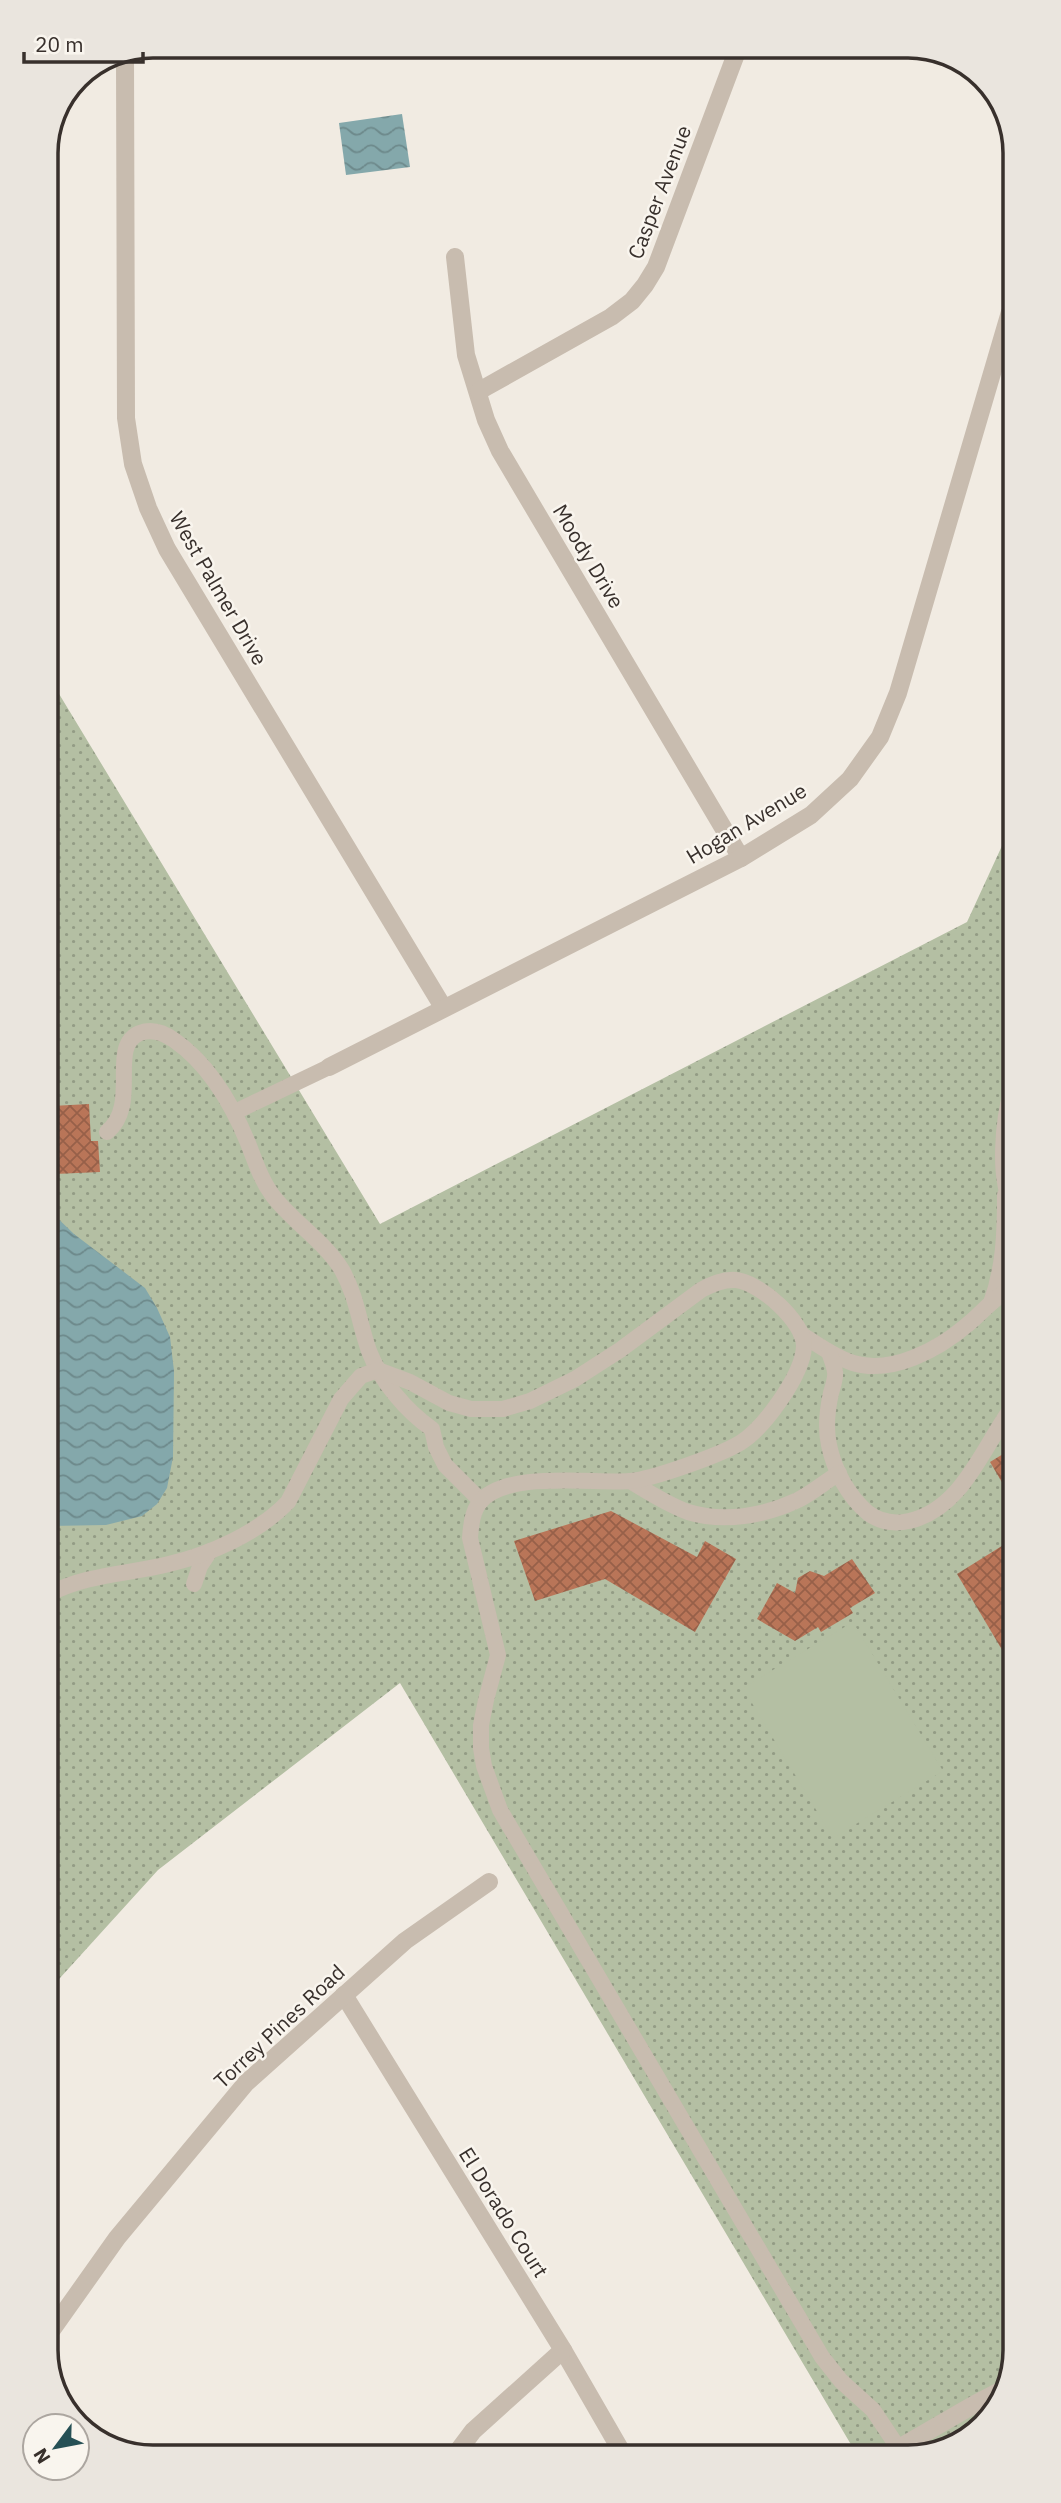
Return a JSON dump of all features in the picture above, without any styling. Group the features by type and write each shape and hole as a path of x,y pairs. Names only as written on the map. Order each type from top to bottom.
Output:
{"street":[{"name":"Casper Avenue","path":"479,391 611,317 645,285 656,267 734,58"},
{"name":"West Palmer Drive","path":"125,62 126,418 137,475 148,508 167,549 443,1007"},
{"name":"Moody Drive","path":"455,257 466,355 486,421 500,451 741,858"},
{"name":"Hogan Avenue","path":"329,1066 741,858 811,815 850,779 880,737 898,693 1003,336"},
{"name":"Torrey Pines Road","path":"58,2321 117,2238 246,2082 405,1941 489,1882"},
{"name":"El Dorado Court","path":"344,1995 563,2350 618,2445"},
{"path":"462,2445 473,2431 563,2350"},
{"path":"907,2445 992,2395"}],"lane":[{"path":"107,1132 113,1127 124,1104 125,1048 130,1039 153,1030 167,1035 186,1049 216,1082 235,1112 257,1166 272,1194 340,1268 356,1299 369,1349 378,1370 421,1421 432,1429 436,1447 445,1465 481,1501"},
{"path":"235,1112 329,1066"},
{"path":"991,1303 1001,1270 1003,1252"},
{"path":"58,1589 68,1584 170,1564 210,1551 275,1515 288,1502 341,1399 361,1376 378,1370 410,1381 449,1403 471,1409 503,1409 530,1401 575,1379 620,1350 701,1290 726,1280 755,1285 770,1297 801,1334 852,1363 870,1366 917,1356 952,1337 1003,1294"},
{"path":"801,1334 804,1346 796,1373 760,1427 727,1450 630,1481 545,1482 501,1489 481,1501 471,1524 470,1538 498,1655 486,1700 481,1748 484,1766 500,1810 822,2357 841,2381 873,2410 893,2445"},
{"path":"829,1352 836,1374 826,1429 833,1464 856,1502 871,1515 898,1523 923,1516 941,1506 967,1479 1003,1422"},
{"path":"630,1481 687,1511 721,1518 751,1515 779,1508 801,1498 839,1473"},
{"path":"194,1584 200,1566 210,1551"}],"green space":[{"path":"58,692 380,1224 967,922 1003,844 1003,2351 998,2381 984,2408 971,2422 939,2440 909,2445 851,2445 400,1683 158,1870 58,1980"},
{"path":"853,1622 943,1771 833,1838 743,1688"}],"water":[{"path":"402,114 410,167 346,175 339,123"},
{"path":"58,1219 145,1288 170,1337 174,1371 173,1457 167,1488 157,1504 142,1516 106,1525 58,1526"}],"building":[{"path":"89,1104 91,1141 98,1141 100,1172 58,1174 58,1106"},
{"path":"1003,1454 1003,1484 990,1462"},
{"path":"611,1511 697,1557 705,1541 736,1559 695,1632 605,1579 535,1601 514,1541"},
{"path":"1003,1545 1003,1651 957,1574"},
{"path":"852,1559 875,1593 850,1608 853,1613 821,1632 818,1627 795,1641 757,1619 777,1583 795,1593 798,1578 810,1571 824,1576"}]}
